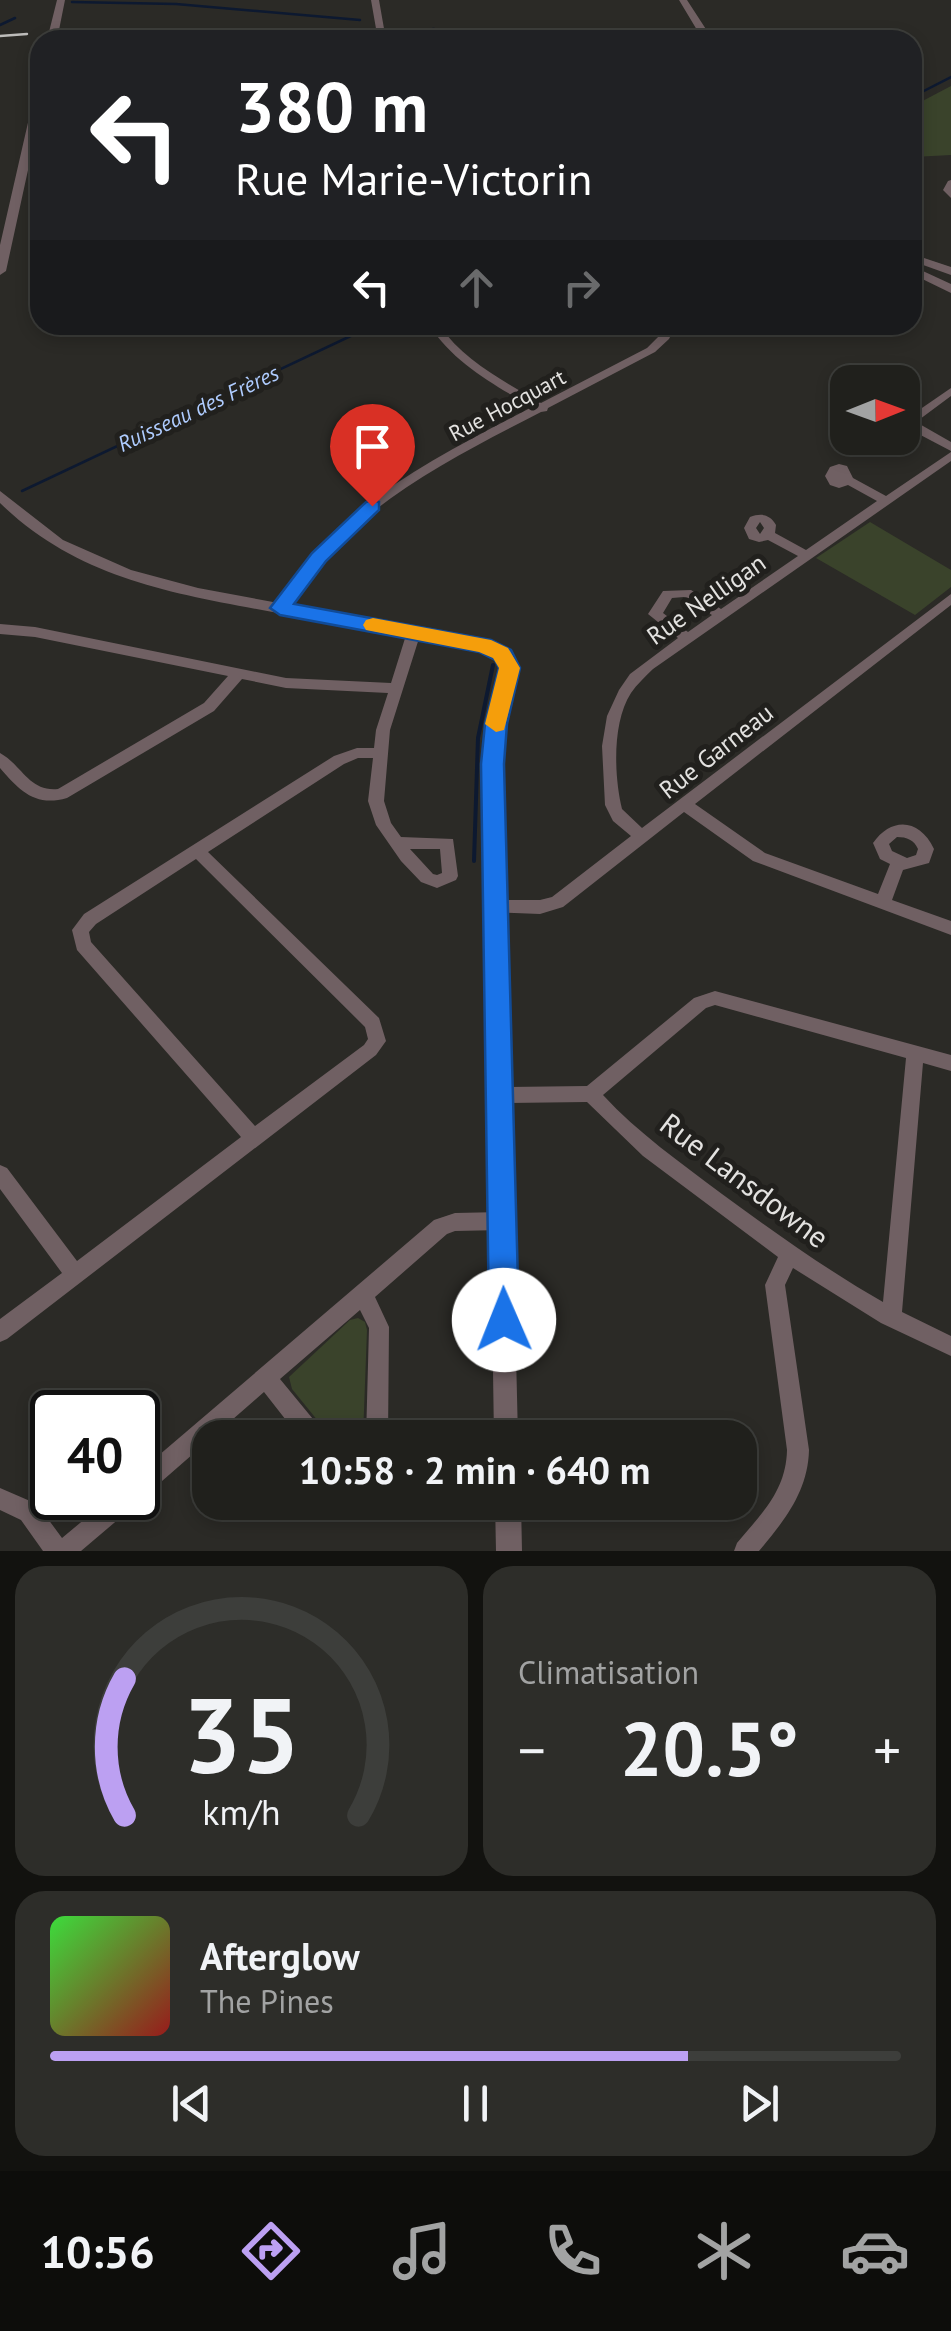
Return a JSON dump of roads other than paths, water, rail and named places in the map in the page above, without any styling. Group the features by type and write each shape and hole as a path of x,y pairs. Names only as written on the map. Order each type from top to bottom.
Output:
{"street":[{"path":"54,30 60,0"},
{"path":"375,0 380,30"},
{"path":"673,0 698,30"},
{"path":"684,0 694,30"},
{"path":"0,271 30,137"},
{"path":"951,183 951,195"},
{"path":"922,260 951,270"},
{"path":"922,274 951,289"},
{"path":"442,335 474,366 543,408"},
{"name":"Rue Hocquart","path":"280,608 319,557 372,506 424,472 651,350 666,335"},
{"path":"951,391 909,421 951,447"},
{"name":"Rue Nelligan","path":"642,836 614,808 608,744 620,698 632,681 951,456"},
{"path":"848,480 886,501"},
{"path":"0,495 53,540 112,570 180,590 488,647 506,658 510,672 496,724 493,764 506,1420"},
{"path":"769,534 807,556"},
{"path":"688,638 656,616 668,594 686,593 722,615"},
{"name":"Rue Garneau","path":"496,908 554,904 950,600"},
{"path":"0,629 35,632 292,684 394,688"},
{"path":"398,842 384,825 377,807 379,753 394,688 414,632"},
{"path":"0,758 34,794 58,796 209,707 238,674"},
{"path":"254,1138 80,940 87,921 344,758 379,753"},
{"path":"684,804 758,857 951,928"},
{"path":"0,1332 370,1050 378,1033 197,851"},
{"path":"883,903 898,863"},
{"path":"500,1095 591,1094 711,998 951,1063"},
{"path":"892,1317 916,1052"},
{"name":"Rue Lansdowne","path":"591,1094 650,1150 789,1255 892,1317 951,1346"},
{"path":"0,1174 75,1275"},
{"path":"160,1468 446,1225 502,1221"},
{"path":"745,1551 786,1500 798,1473 774,1285 789,1255"},
{"path":"362,1295 379,1326 377,1420"},
{"path":"265,1377 300,1420"},
{"path":"0,1498 29,1512 60,1551 99,1520"},
{"path":"508,1520 509,1551"}],"waterway":[{"path":"72,2 176,4 360,20"},
{"path":"0,25 15,18"},
{"path":"433,29 443,30"},
{"name":"Ruisseau des Frères","path":"922,92 951,77"},
{"name":"Ruisseau des Frères","path":"22,491 353,335"},
{"path":"474,861 478,738 493,665"}],"railway":[{"path":"0,36 27,34"}]}
